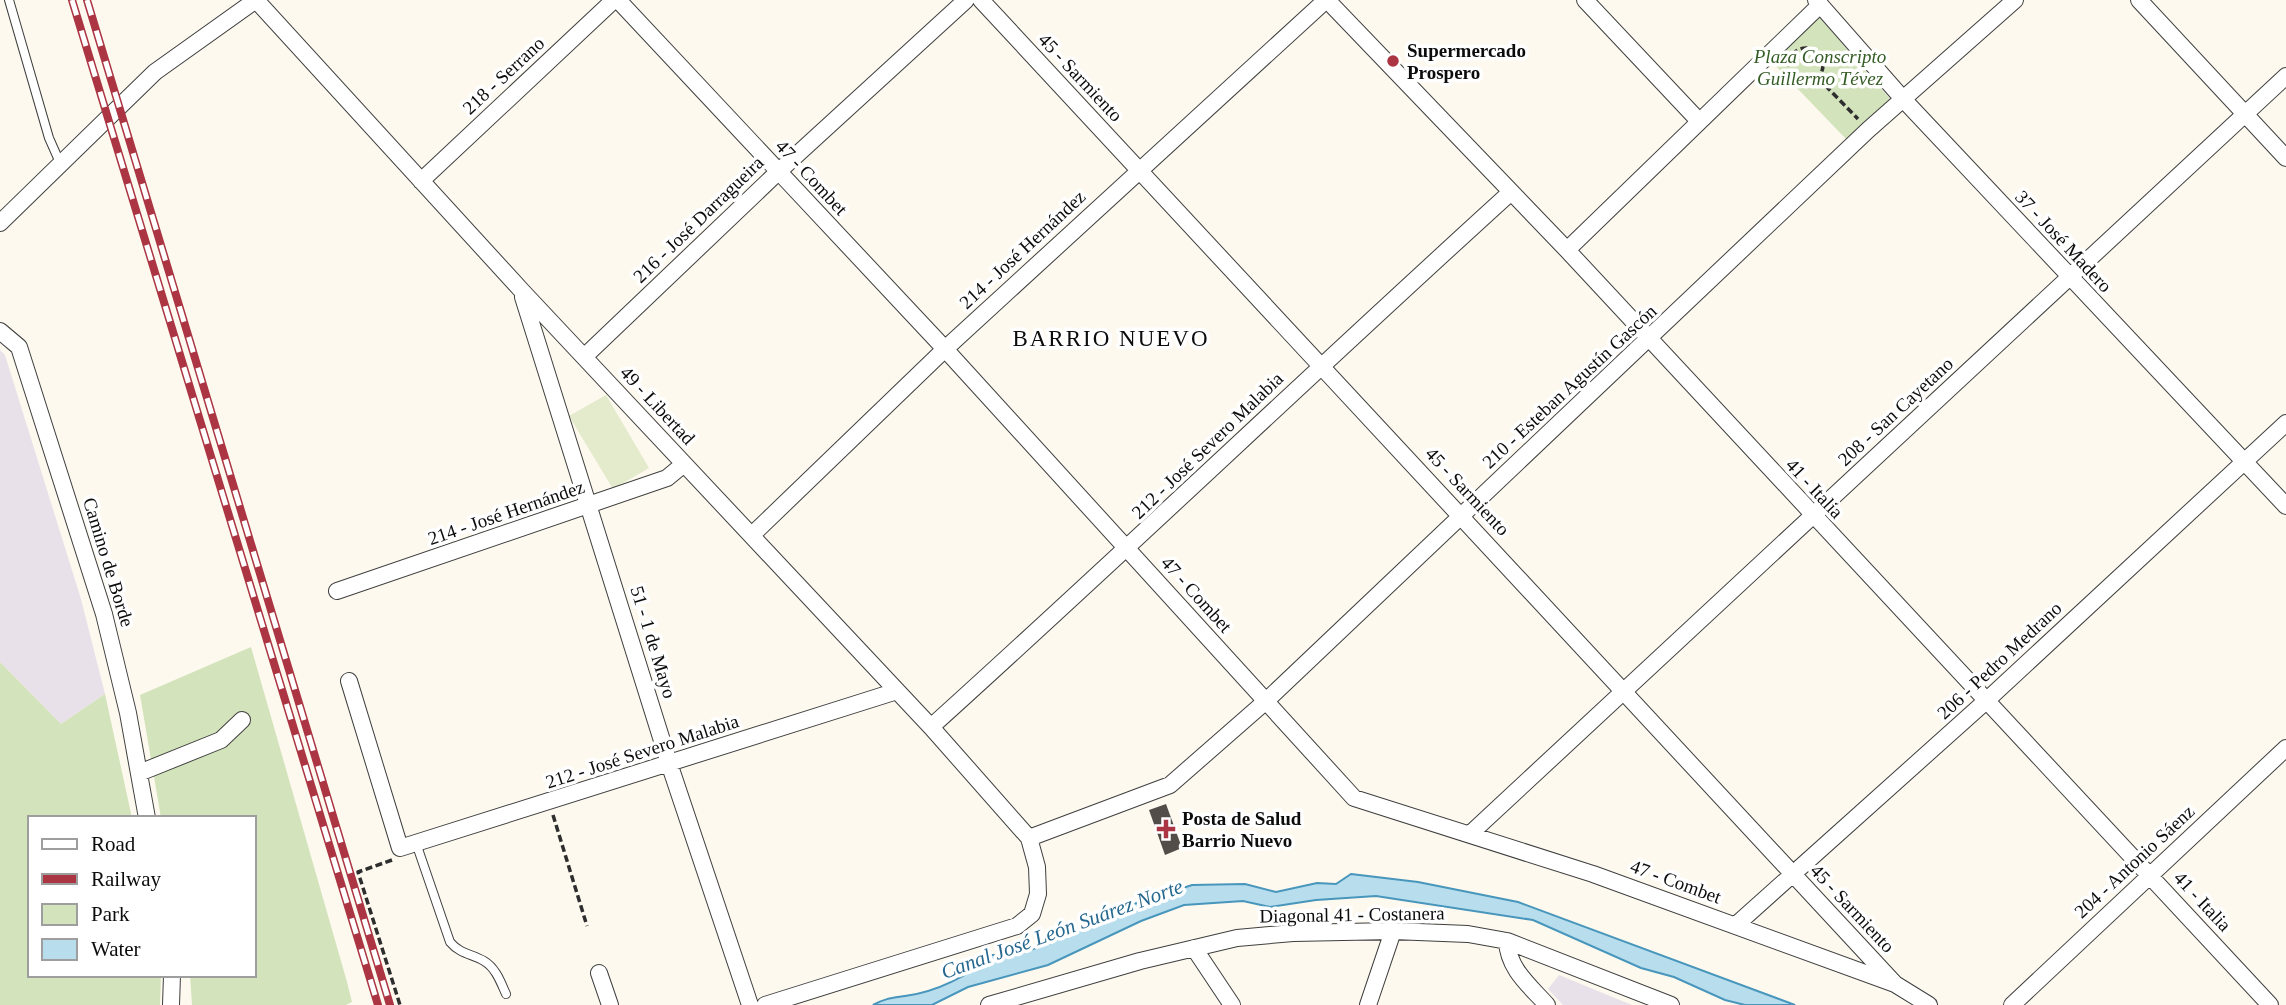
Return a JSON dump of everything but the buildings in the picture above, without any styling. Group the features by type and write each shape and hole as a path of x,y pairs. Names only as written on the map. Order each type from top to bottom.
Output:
{"street":[{"path":"0,223 118,104 155,72 256,0"},
{"name":"49 - Libertad","path":"256,0 522,291 753,534 1029,838"},
{"name":"218 - Serrano","path":"421,181 616,0"},
{"name":"47 - Combet","path":"616,0 944,349 1354,798 1470,834 1736,925 1895,984"},
{"name":"216 - José Darragueira","path":"584,357 778,172 965,0"},
{"name":"45 - Sarmiento","path":"981,0 1462,514 1895,984 1929,1005"},
{"name":"214 - José Hernández","path":"753,534 944,349 1326,0"},
{"name":"41 - Italia","path":"1326,0 1567,250 2270,1005"},
{"path":"1585,0 1698,120"},
{"name":"210 - Esteban Agustín Gascón","path":"1029,838 1170,785 1266,701 1650,340 1868,130 2015,0"},
{"path":"2139,0 2286,158"},
{"path":"1567,250 1818,3"},
{"name":"37 - José Madero","path":"1818,3 1903,99 2286,506"},
{"name":"208 - San Cayetano","path":"1470,834 2286,76"},
{"name":"212 - José Severo Malabia","path":"931,727 1128,550 1320,365 1511,192"},
{"name":"51 - 1 de Mayo","path":"522,291 669,763 750,1005"},
{"name":"Camino de Borde","path":"0,331 19,347 100,601 147,816"},
{"name":"206 - Pedro Medrano","path":"1736,925 1986,701 2286,423"},
{"name":"214 - José Hernández","path":"337,591 667,478 684,464"},
{"path":"349,681 400,848"},
{"name":"212 - José Severo Malabia","path":"400,848 550,803 897,691"},
{"path":"139,773 220,740 242,720"},
{"name":"204 - Antonio Sáenz","path":"2012,1005 2286,748"},
{"path":"765,1005 1017,926 1032,914 1038,894 1037,867 1029,838"},
{"path":"1368,1005 1393,931"},
{"name":"Diagonal 41 - Costanera","path":"989,1005 1237,938 1293,933 1393,931 1468,934 1507,941 1671,1005"},
{"path":"1507,941 1508,956 1516,970 1548,1005"},
{"path":"1194,948 1232,1005"},
{"path":"598,973 610,1005"},
{"path":"171,1005 172,977"}],"lane":[{"path":"9,0 49,138 61,164"},
{"path":"416,844 450,942 456,949 486,962 497,974 506,994"}],"path":[{"path":"1813,49 1821,56 1823,68 1818,78 1807,82 1793,75 1790,60 1796,51 1813,49"},
{"path":"1818,78 1868,130"},
{"path":"550,803 587,926"},
{"path":"400,848 398,858 358,872 400,1005"}],"shaded area":[{"path":"0,350 5,355 81,599 105,694 61,724 0,662"},
{"path":"1559,975 1632,1005 1563,1005 1548,989"}],"green space":[{"name":"Plaza Conscripto Guillermo Tévez","path":"1819,17 1891,100 1847,140 1773,63"},
{"path":"606,395 649,468 613,489 569,416"},
{"path":"251,647 352,1002 346,1005 192,1005 190,977 256,977 256,816 161,816 140,695"},
{"path":"0,662 61,724 105,694 132,816 28,816 28,977 161,977 160,1005 0,1005"}],"water":[{"path":"1351,874 1418,882 1518,902 1795,1005 1745,1005 1725,1000 1674,977 1641,968 1533,920 1376,896 1316,900 1270,907 1243,901 1184,905 1141,921 1048,965 968,987 932,1005 873,1005 940,987 973,970 991,955 1015,955 1045,945 1073,933 1091,918 1192,885 1245,884 1276,892 1317,883 1336,884"}],"railway":[{"path":"72,0 378,1005"},
{"path":"87,0 390,1005"}],"place":[{"name":"Supermercado Prospero","path":"1393,61"},
{"name":"Posta de Salud Barrio Nuevo","path":"1166,829"}],"district":[{"name":"BARRIO NUEVO","path":"1111,338"}],"water label":[{"name":"Canal José León Suárez Norte","path":"1062,929"}]}
